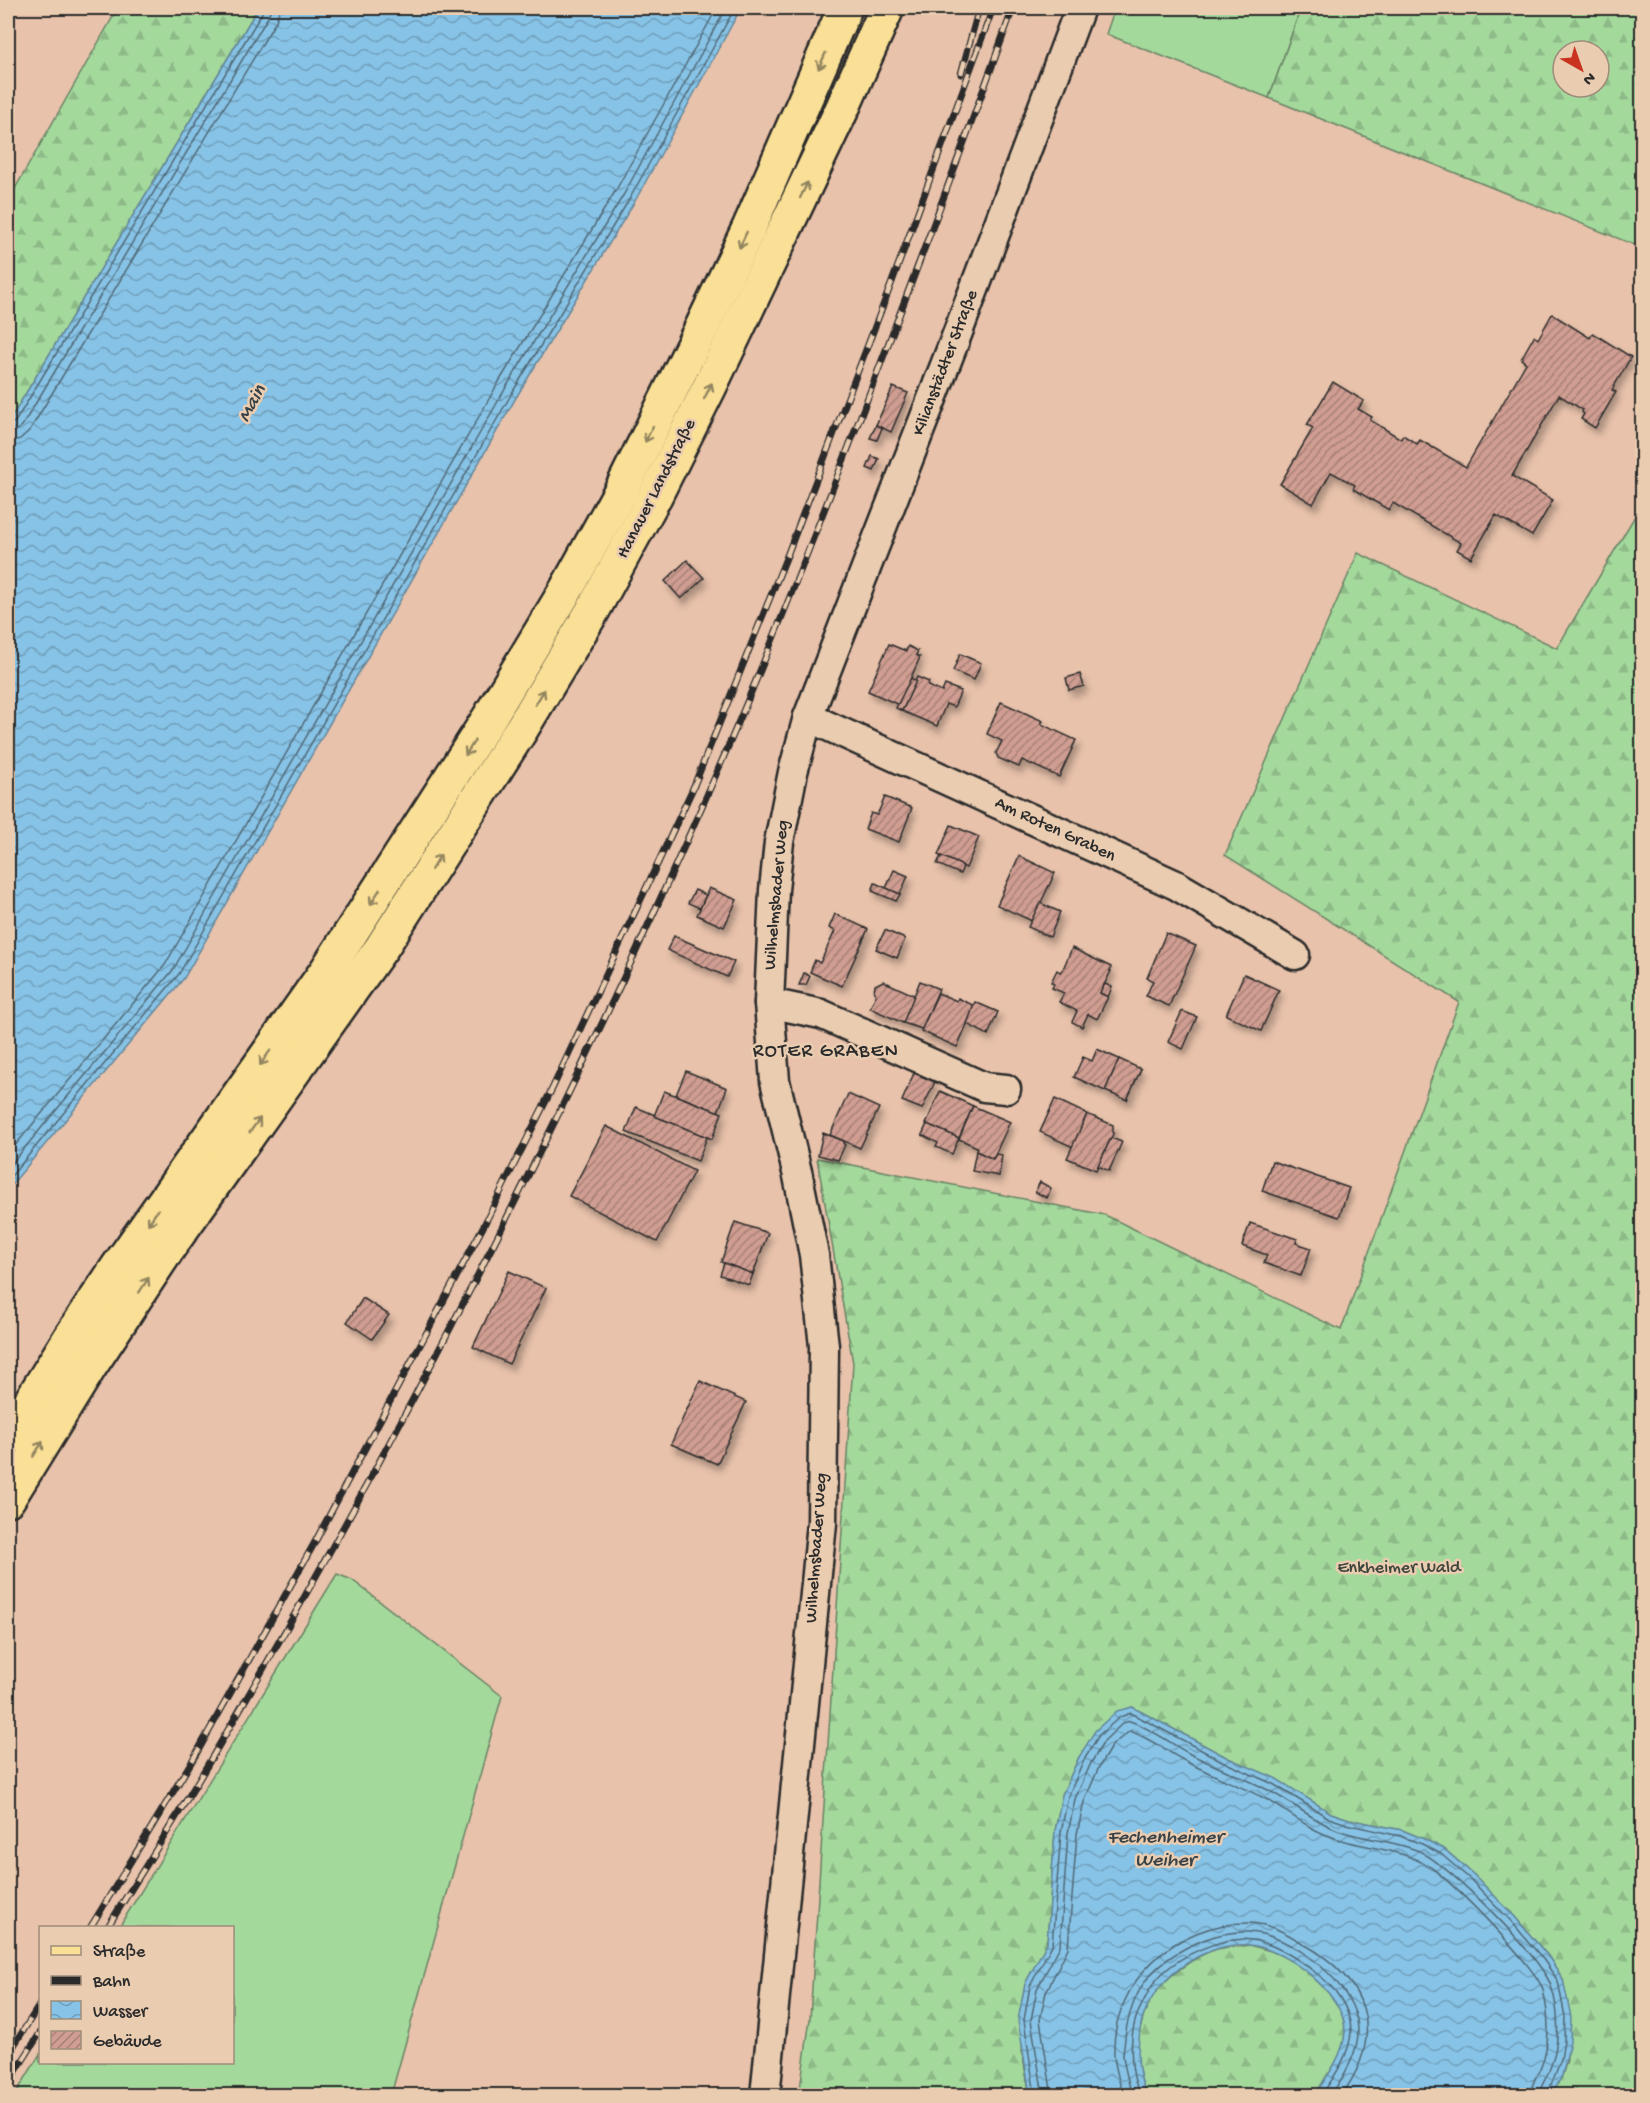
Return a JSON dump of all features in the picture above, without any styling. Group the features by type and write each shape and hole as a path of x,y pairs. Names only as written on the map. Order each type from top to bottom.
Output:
{"main road":[{"name":"Hanauer Landstraße","path":"8,1438 111,1277 327,970 489,718 566,590 623,487 703,325 749,228 845,8"},
{"name":"Hanauer Landstraße","path":"8,1499 89,1368 169,1247 382,947 522,728 593,610 654,498 720,366 887,15"}],"street":[{"name":"Kilianstädter Straße","path":"808,717 975,288 1080,8"},
{"name":"Am Roten Graben","path":"808,717 1176,885 1295,955"},
{"name":"Wilhelmsbader Weg","path":"765,2096 822,1523 824,1353 814,1255 775,1081 769,1003 774,890 779,842 793,772 808,717"},
{"path":"769,1003 821,1014 984,1087 1006,1089"}],"green space":[{"path":"118,8 258,8 8,423 8,201"},
{"path":"1115,8 1301,8 1269,98 1106,34"},
{"path":"1301,8 1642,8 1642,248 1269,98"},
{"name":"Enkheimer Wald","path":"1642,504 1642,2095 1552,2095 1567,2060 1563,1979 1548,1956 1515,1917 1474,1875 1444,1849 1402,1830 1352,1820 1331,1813 1275,1779 1228,1758 1132,1707 1079,1757 1062,1795 1055,1831 1047,1943 1025,1984 1022,2054 1030,2095 799,2096 810,2019 853,1363 817,1158 1105,1215 1341,1330 1459,1002 1225,855 1358,553 1557,648"},
{"path":"337,1574 352,1580 502,1696 391,2095 15,2095 39,2056 39,2064 234,2064 234,1926 120,1926"},
{"path":"1249,1945 1271,1951 1295,1963 1329,1993 1343,2017 1345,2029 1342,2047 1335,2064 1314,2095 1148,2095 1140,2077 1137,2048 1140,2030 1150,2000 1170,1977 1202,1955 1217,1949"}],"water":[{"name":"Main","path":"258,8 741,8 635,201 517,396 184,978 8,1189 8,423"},
{"name":"Fechenheimer Weiher","path":"1132,1707 1228,1758 1275,1778 1331,1813 1352,1820 1402,1830 1424,1839 1444,1849 1474,1875 1515,1917 1548,1956 1563,1979 1571,2017 1570,2042 1562,2076 1552,2095 1314,2095 1342,2049 1345,2031 1342,2017 1335,2002 1310,1975 1279,1954 1249,1945 1213,1950 1196,1958 1165,1981 1153,1996 1145,2013 1138,2046 1139,2072 1148,2095 1030,2095 1018,2020 1025,1984 1047,1943 1055,1831 1062,1795 1079,1757 1095,1731 1117,1711"}],"building":[{"path":"1552,314 1590,338 1593,333 1631,357 1612,390 1616,392 1595,428 1581,419 1584,414 1583,410 1559,395 1512,476 1553,500 1532,536 1496,515 1471,558 1457,550 1461,543 1393,503 1389,510 1353,489 1355,485 1331,472 1313,504 1280,484 1313,428 1307,425 1333,382 1364,401 1358,409 1372,417 1370,420 1401,439 1403,435 1417,444 1420,440 1466,467 1526,363 1521,359 1534,336 1538,339"},
{"path":"893,387 908,393 891,432 876,425"},
{"path":"876,425 882,428 877,440 870,438"},
{"path":"872,456 879,459 874,471 867,468"},
{"path":"687,560 704,578 681,599 665,581"},
{"path":"889,644 906,651 908,646 918,651 916,655 920,657 899,705 868,691"},
{"path":"960,654 981,663 974,680 953,671"},
{"path":"1080,674 1084,686 1069,690 1066,678"},
{"path":"917,677 929,682 928,686 942,692 945,685 961,691 954,707 946,704 937,726 902,711"},
{"path":"911,678 916,681 902,711 896,708"},
{"path":"1001,702 1043,721 1041,724 1076,740 1059,777 1022,760 1019,767 998,758 996,753 1002,741 987,734"},
{"path":"885,797 912,808 899,842 865,829 871,813 877,815"},
{"path":"951,825 979,837 966,868 938,855"},
{"path":"941,856 963,866 960,874 937,864"},
{"path":"1019,856 1055,873 1032,921 997,905"},
{"path":"894,870 908,876 900,894 886,888"},
{"path":"875,883 900,894 896,901 872,891"},
{"path":"709,888 737,900 724,927 697,915"},
{"path":"695,890 706,895 700,908 688,903"},
{"path":"1040,903 1060,912 1050,937 1028,927"},
{"path":"835,914 868,929 842,986 810,972 815,960 820,963 835,931 829,928"},
{"path":"885,930 905,939 897,958 876,949"},
{"path":"1166,933 1196,946 1169,1006 1146,996 1153,981 1147,978"},
{"path":"674,936 734,962 727,977 667,950"},
{"path":"1072,948 1111,967 1100,993 1108,997 1097,1019 1088,1014 1082,1027 1072,1022 1077,1011 1059,1002 1064,993 1052,988 1054,984 1051,982 1057,970 1060,972 1063,969"},
{"path":"804,973 810,976 806,985 799,985"},
{"path":"1244,974 1279,990 1261,1031 1226,1015"},
{"path":"883,981 916,996 903,1023 870,1008 876,995 875,985"},
{"path":"920,981 939,989 922,1029 903,1023"},
{"path":"1105,984 1112,987 1108,997 1100,993"},
{"path":"938,993 957,1001 958,998 975,1006 957,1047 921,1031"},
{"path":"975,1002 998,1012 988,1035 967,1024"},
{"path":"1182,1011 1197,1017 1183,1049 1168,1042"},
{"path":"1097,1049 1119,1059 1105,1091 1074,1077 1083,1057 1092,1061"},
{"path":"1119,1059 1141,1069 1127,1100 1105,1091"},
{"path":"686,1071 727,1088 718,1112 676,1095"},
{"path":"914,1073 935,1082 922,1109 902,1101"},
{"path":"664,1091 722,1113 712,1139 654,1116"},
{"path":"940,1091 973,1106 959,1138 926,1124"},
{"path":"848,1094 879,1108 860,1148 830,1135"},
{"path":"1055,1099 1087,1114 1073,1147 1040,1132"},
{"path":"973,1106 1010,1122 993,1159 976,1151 977,1147 959,1139"},
{"path":"636,1107 707,1137 698,1161 626,1132"},
{"path":"1087,1114 1113,1125 1113,1134 1096,1170 1067,1158"},
{"path":"927,1124 959,1138 952,1154 936,1147 938,1143 922,1135"},
{"path":"606,1126 694,1171 657,1242 569,1196"},
{"path":"823,1133 844,1141 845,1145 838,1160 818,1155"},
{"path":"1111,1138 1122,1142 1109,1171 1098,1166"},
{"path":"976,1151 993,1159 996,1154 1002,1155 999,1176 972,1171"},
{"path":"1272,1161 1349,1188 1339,1217 1262,1191"},
{"path":"1040,1182 1051,1188 1047,1198 1035,1192"},
{"path":"735,1222 768,1233 753,1274 721,1262"},
{"path":"1250,1223 1297,1239 1296,1243 1311,1248 1301,1276 1264,1263 1267,1255 1242,1246"},
{"path":"724,1263 753,1274 749,1285 720,1275"},
{"path":"509,1271 546,1288 509,1364 473,1347"},
{"path":"363,1298 389,1315 372,1339 347,1322"},
{"path":"700,1381 746,1402 717,1464 671,1444"}],"railway":[{"path":"961,74 979,8"},
{"path":"91,1926 195,1756 315,1542 483,1227 553,1087 693,788 788,553 892,282 993,8"},
{"path":"108,1926 196,1785 343,1527 472,1287 593,1042 707,795 767,654 879,367 1013,8"},
{"path":"8,2055 39,2006"},
{"path":"8,2084 39,2035"}],"district":[{"name":"ROTER GRABEN","path":"826,1052"}]}
